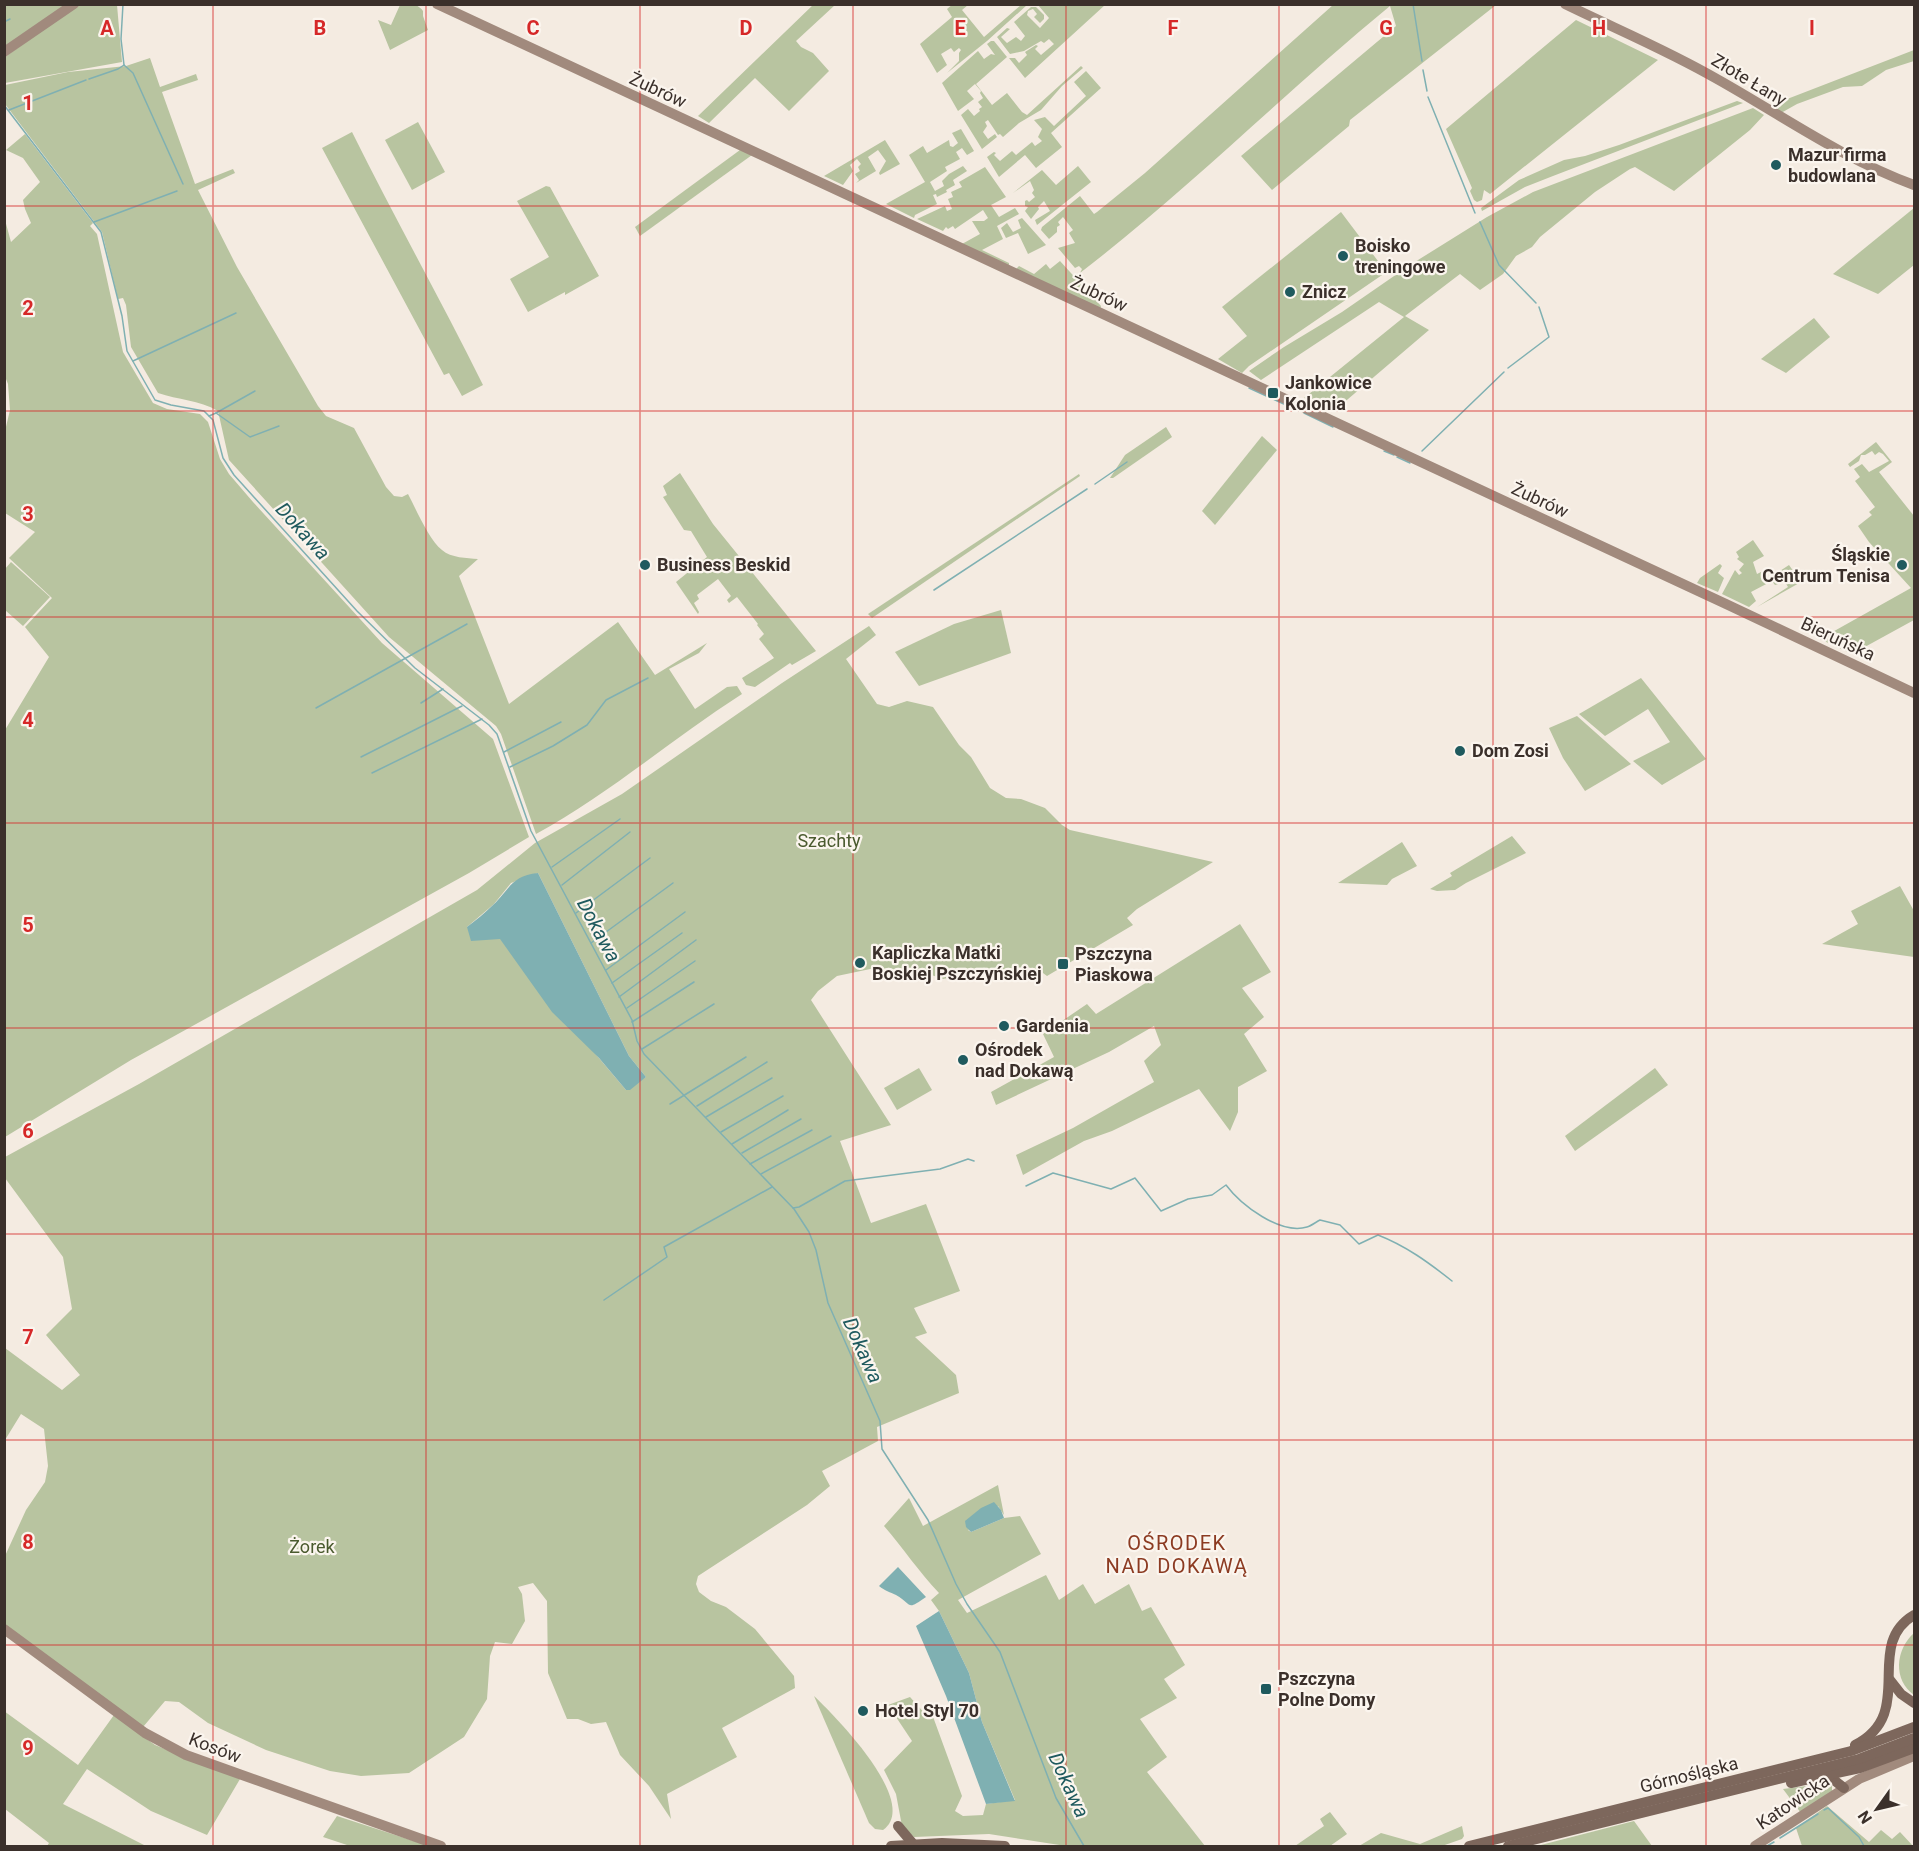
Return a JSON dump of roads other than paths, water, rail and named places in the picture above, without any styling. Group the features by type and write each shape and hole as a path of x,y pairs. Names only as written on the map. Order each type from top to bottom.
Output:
{"main road":[{"path":"4,52 74,4"},
{"name":"Żubrów","path":"437,4 1747,614"},
{"name":"Złote Łany","path":"1565,4 1711,75 1837,151 1889,176 1914,185"},
{"name":"Bieruńska","path":"1747,614 1914,693"},
{"path":"1831,1756 1862,1741 1875,1730 1885,1713 1892,1642 1897,1631 1914,1615"},
{"name":"Kosów","path":"4,1629 145,1733 166,1745 216,1767 441,1846"},
{"path":"1890,1680 1898,1692 1914,1704"},
{"name":"Górnośląska","path":"1469,1846 1831,1756 1870,1745 1914,1727"},
{"name":"Górnośląska","path":"1508,1846 1859,1759 1914,1738"},
{"path":"1762,1783 1786,1784 1854,1770 1914,1748"},
{"name":"Katowicka","path":"1755,1846 1864,1776 1914,1756"},
{"path":"1822,1777 1839,1783 1844,1788"},
{"path":"898,1826 914,1845"},
{"path":"891,1846 966,1843 1005,1846"}],"water":[{"path":"538,873 629,1056 646,1077 630,1090 626,1090 599,1058 552,1012 500,939 471,941 467,927 490,908 516,880"},
{"path":"994,1502 1004,1518 971,1532 966,1527 965,1521 981,1508"},
{"path":"898,1567 926,1597 910,1605 879,1586"},
{"path":"939,1611 969,1673 982,1722 1015,1801 986,1804 946,1696 916,1626"}],"waterway":[{"path":"123,4 121,39 124,65 133,73 183,184"},
{"path":"1413,4 1422,61"},
{"path":"4,22 10,19"},
{"path":"89,79 124,65"},
{"path":"1423,70 1427,91"},
{"path":"9,110 86,80"},
{"path":"1428,97 1475,213"},
{"name":"Dokawa","path":"4,105 101,232 122,316 127,351 155,400 204,411 213,420 223,458 234,475 357,611 415,668 489,725 497,734 531,831 632,1020 637,1041 644,1054 794,1209 809,1232 816,1250 828,1303 880,1421 882,1449 928,1520 967,1604 1000,1652 1056,1798 1084,1846"},
{"path":"94,222 177,191"},
{"path":"1480,222 1499,265 1536,303"},
{"path":"1508,368 1549,337 1539,307"},
{"path":"133,361 236,313"},
{"path":"1422,451 1504,372"},
{"path":"1249,388 1299,411"},
{"path":"216,413 255,391"},
{"path":"209,416 216,413 250,437 279,426"},
{"path":"1304,413 1333,427"},
{"path":"1384,451 1394,455"},
{"path":"1397,457 1410,463"},
{"path":"1095,484 1127,462"},
{"path":"934,590 1087,489"},
{"path":"316,708 467,624"},
{"path":"510,767 553,746 587,725 606,700 648,678"},
{"path":"421,703 443,689"},
{"path":"361,757 462,706"},
{"path":"372,773 482,719"},
{"path":"504,752 561,722"},
{"path":"552,867 620,819"},
{"path":"562,885 630,832"},
{"path":"576,913 650,858"},
{"path":"591,943 673,883"},
{"path":"606,970 685,912"},
{"path":"612,983 682,933"},
{"path":"619,997 696,940"},
{"path":"627,1008 695,961"},
{"path":"632,1022 694,982"},
{"path":"642,1049 714,1004"},
{"path":"670,1104 746,1057"},
{"path":"697,1106 767,1062"},
{"path":"706,1117 772,1078"},
{"path":"721,1132 783,1096"},
{"path":"732,1144 788,1110"},
{"path":"742,1153 801,1119"},
{"path":"750,1164 812,1130"},
{"path":"761,1174 831,1136"},
{"path":"793,1208 799,1207 845,1181 940,1169 968,1159 974,1161"},
{"path":"1026,1186 1053,1173 1111,1189 1135,1178 1161,1211 1188,1199 1212,1195 1226,1185 1251,1209 1273,1222 1285,1227 1296,1228 1309,1226 1320,1220 1340,1225 1359,1244 1378,1235 1416,1255 1452,1281"},
{"path":"604,1300 667,1257 664,1247 772,1187"},
{"path":"1824,1810 1828,1808 1859,1837 1864,1846"},
{"path":"1780,1838 1818,1814"},
{"path":"1767,1846 1774,1842"}],"place":[{"name":"Mazur firma budowlana","path":"1776,165"},
{"name":"Boisko treningowe","path":"1343,256"},
{"name":"Znicz","path":"1290,292"},
{"name":"Jankowice Kolonia","path":"1273,393"},
{"name":"Business Beskid","path":"645,565"},
{"name":"Śląskie Centrum Tenisa","path":"1902,565"},
{"name":"Dom Zosi","path":"1460,751"},
{"name":"Kapliczka Matki Boskiej Pszczyńskiej","path":"860,963"},
{"name":"Pszczyna Piaskowa","path":"1063,964"},
{"name":"Gardenia","path":"1004,1026"},
{"name":"Ośrodek nad Dokawą","path":"963,1060"},
{"name":"Pszczyna Polne Domy","path":"1266,1689"},
{"name":"Hotel Styl 70","path":"863,1711"}],"district":[{"name":"OŚRODEK NAD DOKAWĄ","path":"1177,1554"}],"park label":[{"name":"Szachty","path":"829,841"},
{"name":"Żorek","path":"312,1547"}]}
